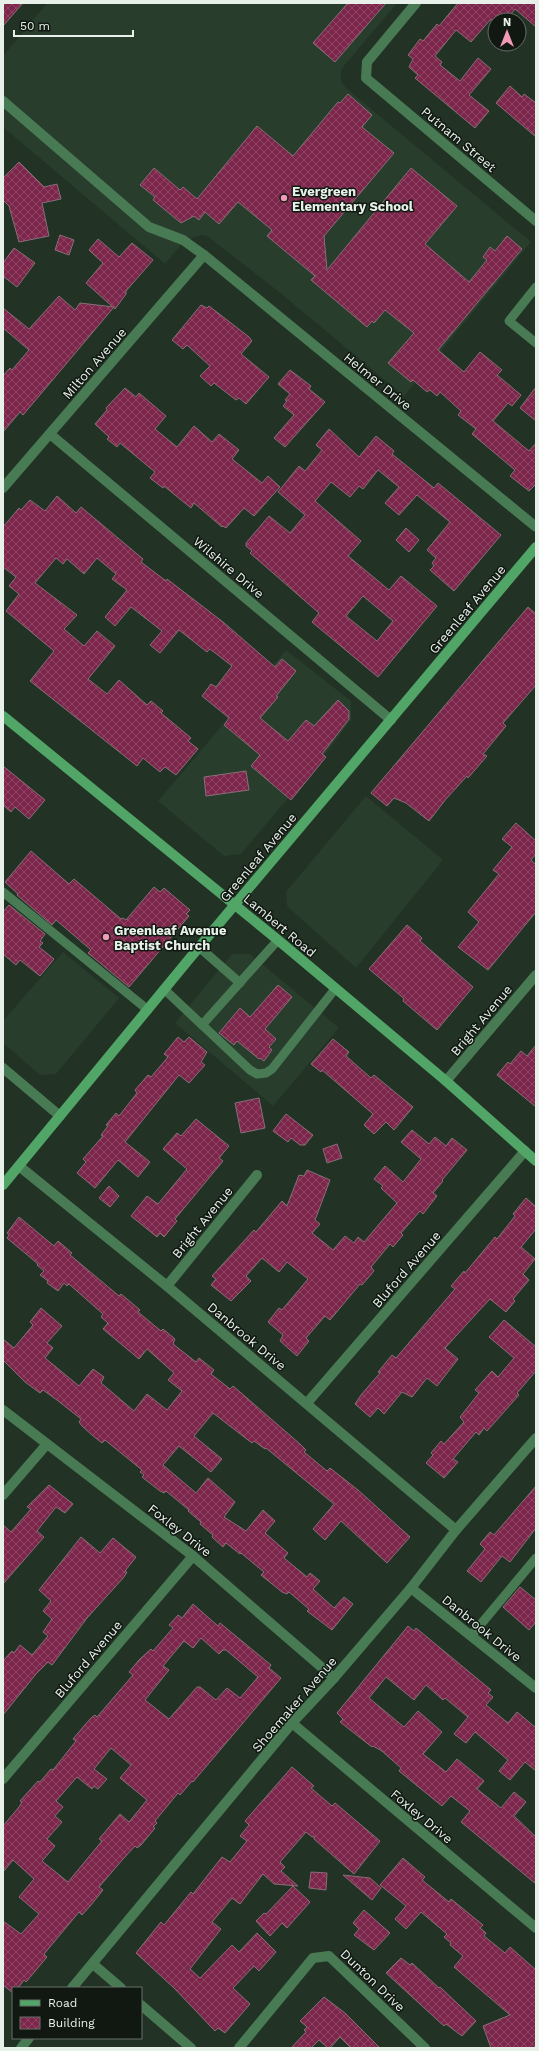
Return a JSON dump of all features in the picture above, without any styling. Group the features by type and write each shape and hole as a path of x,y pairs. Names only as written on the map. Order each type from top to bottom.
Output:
{"street":[{"name":"Putnam Street","path":"416,3 367,62 366,78 536,221"},
{"name":"Helmer Drive","path":"3,101 149,227 183,240 204,255 536,527"},
{"name":"Milton Avenue","path":"3,488 204,255"},
{"name":"Wilshire Drive","path":"50,434 391,720"},
{"name":"Greenleaf Avenue","path":"3,1185 199,947 536,548"},
{"name":"Lambert Road","path":"3,716 235,904 446,1081 536,1160"},
{"name":"Bright Avenue","path":"446,1081 536,975"},
{"path":"3,1068 60,1116"},
{"name":"Bluford Avenue","path":"306,1403 525,1151"},
{"name":"Danbrook Drive","path":"20,1166 167,1286 456,1530"},
{"name":"Bright Avenue","path":"167,1286 257,1174"},
{"name":"Foxley Drive","path":"3,1410 193,1556 334,1678"},
{"name":"Shoemaker Avenue","path":"73,1987 292,1723 334,1678 411,1588 456,1530 536,1438"},
{"path":"3,1495 47,1444"},
{"name":"Bluford Avenue","path":"3,1779 193,1556"},
{"name":"Danbrook Drive","path":"411,1588 536,1688"},
{"name":"Foxley Drive","path":"292,1723 536,1928"},
{"name":"Dunton Drive","path":"239,2048 313,1958 329,1956 425,2048"},
{"path":"93,1964 120,1987"},
{"path":"142,2006 191,2048"},
{"path":"21,2048 28,2039"}],"lane":[{"path":"536,287 509,321 536,343"},
{"path":"3,892 148,1010"},
{"path":"202,1025 278,940"},
{"path":"199,947 240,983"},
{"path":"165,990 250,1070 257,1074 266,1073 272,1069 335,989"},
{"path":"470,1636 536,1558"}],"shaded area":[{"name":"Evergreen Elementary School","path":"47,3 397,3 344,66 341,71 341,81 346,88 531,242 404,396 279,292 207,236 201,235 192,238 181,245 165,264 3,127 3,56"},
{"path":"286,650 351,701 351,720 327,752 241,854 224,856 158,801"},
{"path":"366,796 443,860 356,968 287,906 286,892"},
{"path":"63,952 119,998 56,1074 40,1075 3,1043 3,1021"},
{"path":"232,954 250,954 339,1028 273,1106 175,1023"}],"building":[{"path":"3,3 23,3 3,26"},
{"path":"348,3 386,3 335,62 313,43"},
{"path":"458,3 536,3 536,27 527,19 527,12 518,12 515,9 513,12 487,12 487,23 471,42 456,30 435,56 442,62 440,65 460,81 478,58 491,69 469,95 489,111 475,128 415,78 418,75 409,67 413,59 408,55 420,39 423,41 437,24 439,26"},
{"path":"510,86 522,97 524,94 536,103 536,137 496,103"},
{"path":"348,94 372,115 362,127 394,153 324,236 327,270 411,168 457,206 425,244 469,282 487,260 483,257 490,247 495,251 507,236 522,249 438,350 464,372 480,352 502,370 497,375 521,395 512,406 508,403 493,421 529,451 536,443 536,484 529,491 510,476 515,470 472,434 476,429 458,415 461,411 440,392 437,396 430,390 427,392 413,380 411,382 388,363 414,333 385,310 374,323 372,321 367,327 311,280 315,276 267,236 272,230 238,202 219,224 205,212 199,220 194,216 181,223 153,200 155,197 140,185 154,168 180,190 183,187 197,199 257,126 293,156 338,102 340,103"},
{"path":"19,162 44,187 57,184 61,199 42,203 49,236 19,242 9,206 3,200 3,178"},
{"path":"60,235 74,240 69,255 55,250"},
{"path":"98,239 119,257 132,243 153,260 126,291 126,294 115,309 86,283 103,263 89,250"},
{"path":"14,248 35,263 17,287 3,276 3,263"},
{"path":"59,296 75,310 80,303 114,307 23,415 20,412 3,432 3,376 10,368 12,370 29,350 3,328 3,308 29,329"},
{"path":"201,305 207,308 209,306 249,337 252,341 241,354 269,377 246,404 239,398 236,400 214,383 211,386 200,376 210,366 187,345 183,349 172,340"},
{"path":"290,370 311,386 309,389 325,402 285,447 274,438 294,415 283,406 287,401 285,400 290,394 278,384"},
{"path":"536,387 536,421 520,408"},
{"path":"125,388 136,397 139,393 166,416 155,429 177,447 194,426 212,442 219,434 239,450 232,459 262,483 268,476 280,487 254,516 244,508 226,528 223,526 222,527 194,503 191,508 164,486 163,488 150,478 155,472 120,443 117,447 107,439 109,437 95,424 107,410 106,408"},
{"path":"329,429 359,457 376,436 394,451 392,454 434,488 438,483 501,535 454,591 430,570 434,566 432,563 436,558 427,550 450,522 417,495 399,515 385,503 399,487 378,470 363,489 359,486 350,497 331,482 315,501 361,541 348,556 389,590 401,576 437,606 378,677 312,622 319,613 250,553 252,551 246,546 246,543 269,516 290,533 305,515 278,492 299,466 305,471 322,450 316,445","holes":["363,596 393,621 377,641 346,616"]},
{"path":"57,496 76,513 81,507 143,559 141,562 166,581 167,579 223,622 275,667 282,659 296,671 276,696 278,697 260,718 288,741 306,720 314,726 338,700 349,711 349,719 322,754 326,757 291,800 251,766 260,755 224,725 229,718 202,696 211,684 216,687 232,666 210,649 207,652 179,630 160,653 150,645 162,631 131,607 115,626 105,617 127,590 112,579 116,574 97,558 84,574 67,559 63,564 56,558 35,583 77,615 64,629 84,646 97,631 115,646 88,679 107,694 119,680 147,705 151,701 163,711 161,713 191,738 188,741 198,749 176,775 165,767 160,772 143,758 137,766 30,681 54,651 6,611 19,594 9,586 16,577 3,567 3,527 19,508 21,510 30,500 45,511"},
{"path":"406,528 419,540 409,552 396,540"},
{"path":"528,607 536,614 536,685 503,723 506,726 483,754 487,756 468,778 467,776 446,799 429,821 406,803 394,798 387,806 371,793"},
{"path":"3,766 45,800 29,819 15,807 11,812 3,805"},
{"path":"246,771 249,790 206,796 204,777"},
{"path":"516,823 536,841 536,854 531,860 536,865 536,912 488,970 458,947 479,922 468,912 499,874 493,870 512,847 502,839"},
{"path":"31,851 69,884 74,879 121,919 123,918 126,920 154,887 160,892 164,888 190,910 186,914 189,916 129,987 88,953 91,950 56,920 52,925 17,895 18,894 5,882"},
{"path":"9,905 45,934 40,941 43,943 39,947 54,959 40,976 20,960 16,965 3,954 3,912"},
{"path":"407,925 422,938 420,941 473,987 437,1030 403,1001 404,999 401,996 369,969"},
{"path":"278,985 292,997 265,1029 276,1039 269,1047 272,1050 264,1061 260,1058 259,1059 237,1041 234,1045 219,1033 240,1008 250,1017"},
{"path":"178,1037 184,1042 189,1037 207,1052 201,1062 205,1065 189,1083 179,1075 125,1142 150,1162 138,1177 118,1160 95,1188 77,1173 86,1162 83,1159 103,1136 101,1135 108,1126 106,1125 116,1113 119,1116 137,1093 135,1090 148,1075 151,1077 168,1057 164,1054"},
{"path":"333,1039 349,1052 346,1056 371,1078 374,1075 413,1107 394,1130 386,1122 374,1134 364,1125 373,1114 322,1070 321,1072 311,1064"},
{"path":"536,1045 536,1107 497,1075 508,1062 510,1064 521,1051 527,1056"},
{"path":"259,1098 265,1128 241,1133 235,1103"},
{"path":"286,1114 313,1135 305,1145 300,1145 291,1138 288,1142 273,1131"},
{"path":"196,1119 229,1146 219,1158 223,1161 175,1219 177,1221 164,1237 160,1233 157,1237 131,1216 147,1196 158,1204 187,1169 163,1149 177,1133 181,1136"},
{"path":"412,1130 429,1144 435,1137 446,1146 452,1138 467,1150 433,1193 437,1196 423,1214 420,1211 401,1233 403,1235 393,1247 390,1244 371,1267 374,1271 362,1285 360,1284 330,1320 325,1316 306,1338 309,1341 297,1356 280,1341 283,1335 268,1322 279,1308 282,1310 308,1279 287,1262 279,1272 262,1258 246,1276 251,1281 231,1301 211,1285 216,1279 212,1276 254,1230 256,1232 282,1201 287,1206 299,1175 304,1176 307,1170 330,1180 315,1220 320,1224 312,1233 333,1250 345,1236 354,1243 358,1237 364,1242 397,1203 381,1188 383,1186 374,1179 385,1166 403,1182 421,1159 401,1142"},
{"path":"337,1144 342,1158 327,1163 323,1149"},
{"path":"109,1186 119,1196 110,1207 99,1198"},
{"path":"526,1198 536,1207 536,1229 521,1247 535,1259 523,1274 529,1280 513,1299 515,1301 506,1312 490,1299 477,1313 445,1348 458,1359 437,1386 427,1378 412,1397 402,1392 384,1414 378,1408 370,1417 355,1404 361,1395 380,1373 378,1372 392,1355 396,1358 455,1289 451,1286 464,1271 465,1273 495,1237 497,1239 515,1216 513,1214"},
{"path":"19,1217 54,1246 58,1241 72,1253 70,1255 119,1296 121,1294 140,1310 138,1312 161,1331 163,1329 175,1339 173,1344 196,1362 199,1358 214,1370 211,1374 230,1389 233,1386 300,1444 306,1450 304,1452 327,1471 330,1468 358,1490 410,1537 387,1563 341,1521 325,1540 313,1529 334,1504 266,1448 265,1449 254,1441 252,1443 213,1413 194,1436 222,1459 211,1472 179,1446 163,1465 196,1493 208,1478 235,1502 224,1517 246,1531 263,1510 275,1521 265,1533 288,1553 284,1558 307,1577 310,1573 320,1581 313,1589 334,1608 344,1597 353,1604 332,1630 307,1611 309,1609 289,1592 287,1594 282,1592 261,1575 264,1572 241,1553 240,1554 226,1543 223,1547 212,1537 213,1535 200,1524 201,1522 188,1511 189,1510 166,1491 164,1493 160,1491 142,1477 144,1475 140,1472 142,1470 105,1440 102,1443 82,1426 79,1422 81,1419 43,1390 40,1393 25,1382 3,1360 3,1339 14,1348 33,1325 30,1322 41,1308 62,1326 47,1343 53,1348 45,1358 79,1386 93,1369 104,1377 101,1383 134,1411 147,1394 167,1410 182,1391 168,1380 174,1373 147,1349 139,1359 103,1329 108,1323 101,1317 103,1314 69,1284 67,1286 64,1283 58,1291 47,1283 48,1281 40,1275 44,1271 37,1265 38,1264 7,1238 9,1235 7,1233"},
{"path":"504,1320 536,1347 536,1371 517,1393 519,1395 487,1431 484,1428 479,1435 476,1432 453,1459 458,1462 444,1478 426,1463 433,1455 431,1453 441,1441 444,1444 464,1422 460,1417 479,1393 475,1390 492,1371 498,1377 514,1358 489,1337"},
{"path":"49,1485 73,1504 65,1513 56,1507 37,1531 44,1537 3,1584 3,1525 11,1532 31,1509 27,1507"},
{"path":"536,1486 536,1528 510,1562 502,1556 481,1582 467,1571 485,1549 480,1544 490,1532 494,1535"},
{"path":"81,1537 100,1553 113,1538 136,1557 125,1571 127,1572 124,1577 87,1618 52,1665 48,1662 36,1674 3,1715 3,1661 12,1651 14,1653 20,1645 32,1655 48,1636 43,1632 52,1619 43,1611 51,1601 39,1590"},
{"path":"520,1587 536,1600 536,1622 529,1630 503,1607"},
{"path":"193,1604 218,1626 220,1623 271,1665 269,1668 281,1678 193,1782 192,1781 180,1795 178,1793 155,1821 157,1823 153,1827 155,1828 141,1845 137,1848 135,1846 99,1887 103,1890 82,1915 79,1912 44,1954 47,1957 26,1982 24,1980 19,1987 12,1987 12,1992 3,1985 3,1921 21,1934 39,1914 19,1897 34,1879 13,1860 3,1872 3,1826 19,1807 22,1802 20,1801 38,1781 40,1782 51,1769 53,1770 76,1741 73,1739 84,1726 95,1715 97,1717 133,1675 129,1672 139,1660 151,1649 153,1651 173,1628 169,1625 178,1615 182,1618","holes":["201,1638 219,1654 223,1650 226,1650 258,1677 240,1698 227,1688 216,1700 200,1687 197,1687 169,1719 145,1700 169,1670 163,1666 184,1641 193,1648","111,1748 131,1765 120,1778 147,1800 129,1822 120,1814 99,1839 102,1841 68,1882 42,1861 55,1846 47,1839 62,1822 55,1816 63,1807 56,1801 77,1777 92,1789 94,1786 98,1789 107,1779 94,1769"]},
{"path":"408,1626 414,1631 416,1628 491,1690 488,1693 493,1697 486,1705 508,1723 517,1712 536,1728 536,1771 525,1762 510,1780 499,1771 508,1760 475,1732 466,1743 454,1734 468,1717 445,1698 443,1700 426,1685 414,1700 386,1677 369,1698 404,1727 418,1711 442,1732 423,1754 446,1772 457,1759 484,1781 477,1789 501,1808 514,1792 526,1802 514,1816 536,1837 536,1884 461,1822 470,1811 451,1796 442,1806 399,1771 401,1768 382,1751 373,1746 372,1747 340,1722 343,1719 337,1713"},
{"path":"292,1767 314,1786 311,1788 332,1806 335,1803 380,1841 354,1874 314,1839 314,1836 312,1837 306,1832 280,1862 285,1867 281,1871 298,1886 274,1884 263,1874 240,1904 232,1898 212,1922 221,1929 190,1969 200,1978 232,1945 239,1952 257,1933 276,1952 259,1971 254,1966 233,1988 250,2004 225,2033 218,2028 215,2031 174,1988 136,1953 161,1922 164,1925 191,1892 193,1894 222,1857 230,1862 247,1841 240,1836 249,1825 245,1821"},
{"path":"403,1858 425,1877 422,1880 449,1902 451,1899 483,1925 480,1928 486,1933 484,1936 505,1953 510,1947 536,1970 536,2048 491,2048 483,2026 510,2015 454,1967 463,1956 450,1945 451,1943 444,1937 447,1934 421,1912 406,1929 395,1919 406,1906 380,1885"},
{"path":"311,1872 327,1873 326,1890 309,1888"},
{"path":"343,1875 370,1878 381,1888 372,1900"},
{"path":"293,1886 310,1902 287,1928 282,1923 270,1936 256,1921 264,1913 266,1914"},
{"path":"364,1910 390,1933 374,1950 354,1935 359,1929 353,1923"},
{"path":"401,1958 410,1965 412,1963 476,2021 462,2036 446,2024 444,2026 386,1973"},
{"path":"324,1997 345,2013 380,2048 351,2048 340,2037 330,2048 319,2040 311,2048 291,2048 306,2032 304,2030 307,2027 300,2021"}],"place":[{"name":"Evergreen Elementary School","path":"284,198"},
{"name":"Greenleaf Avenue Baptist Church","path":"106,937"}]}
